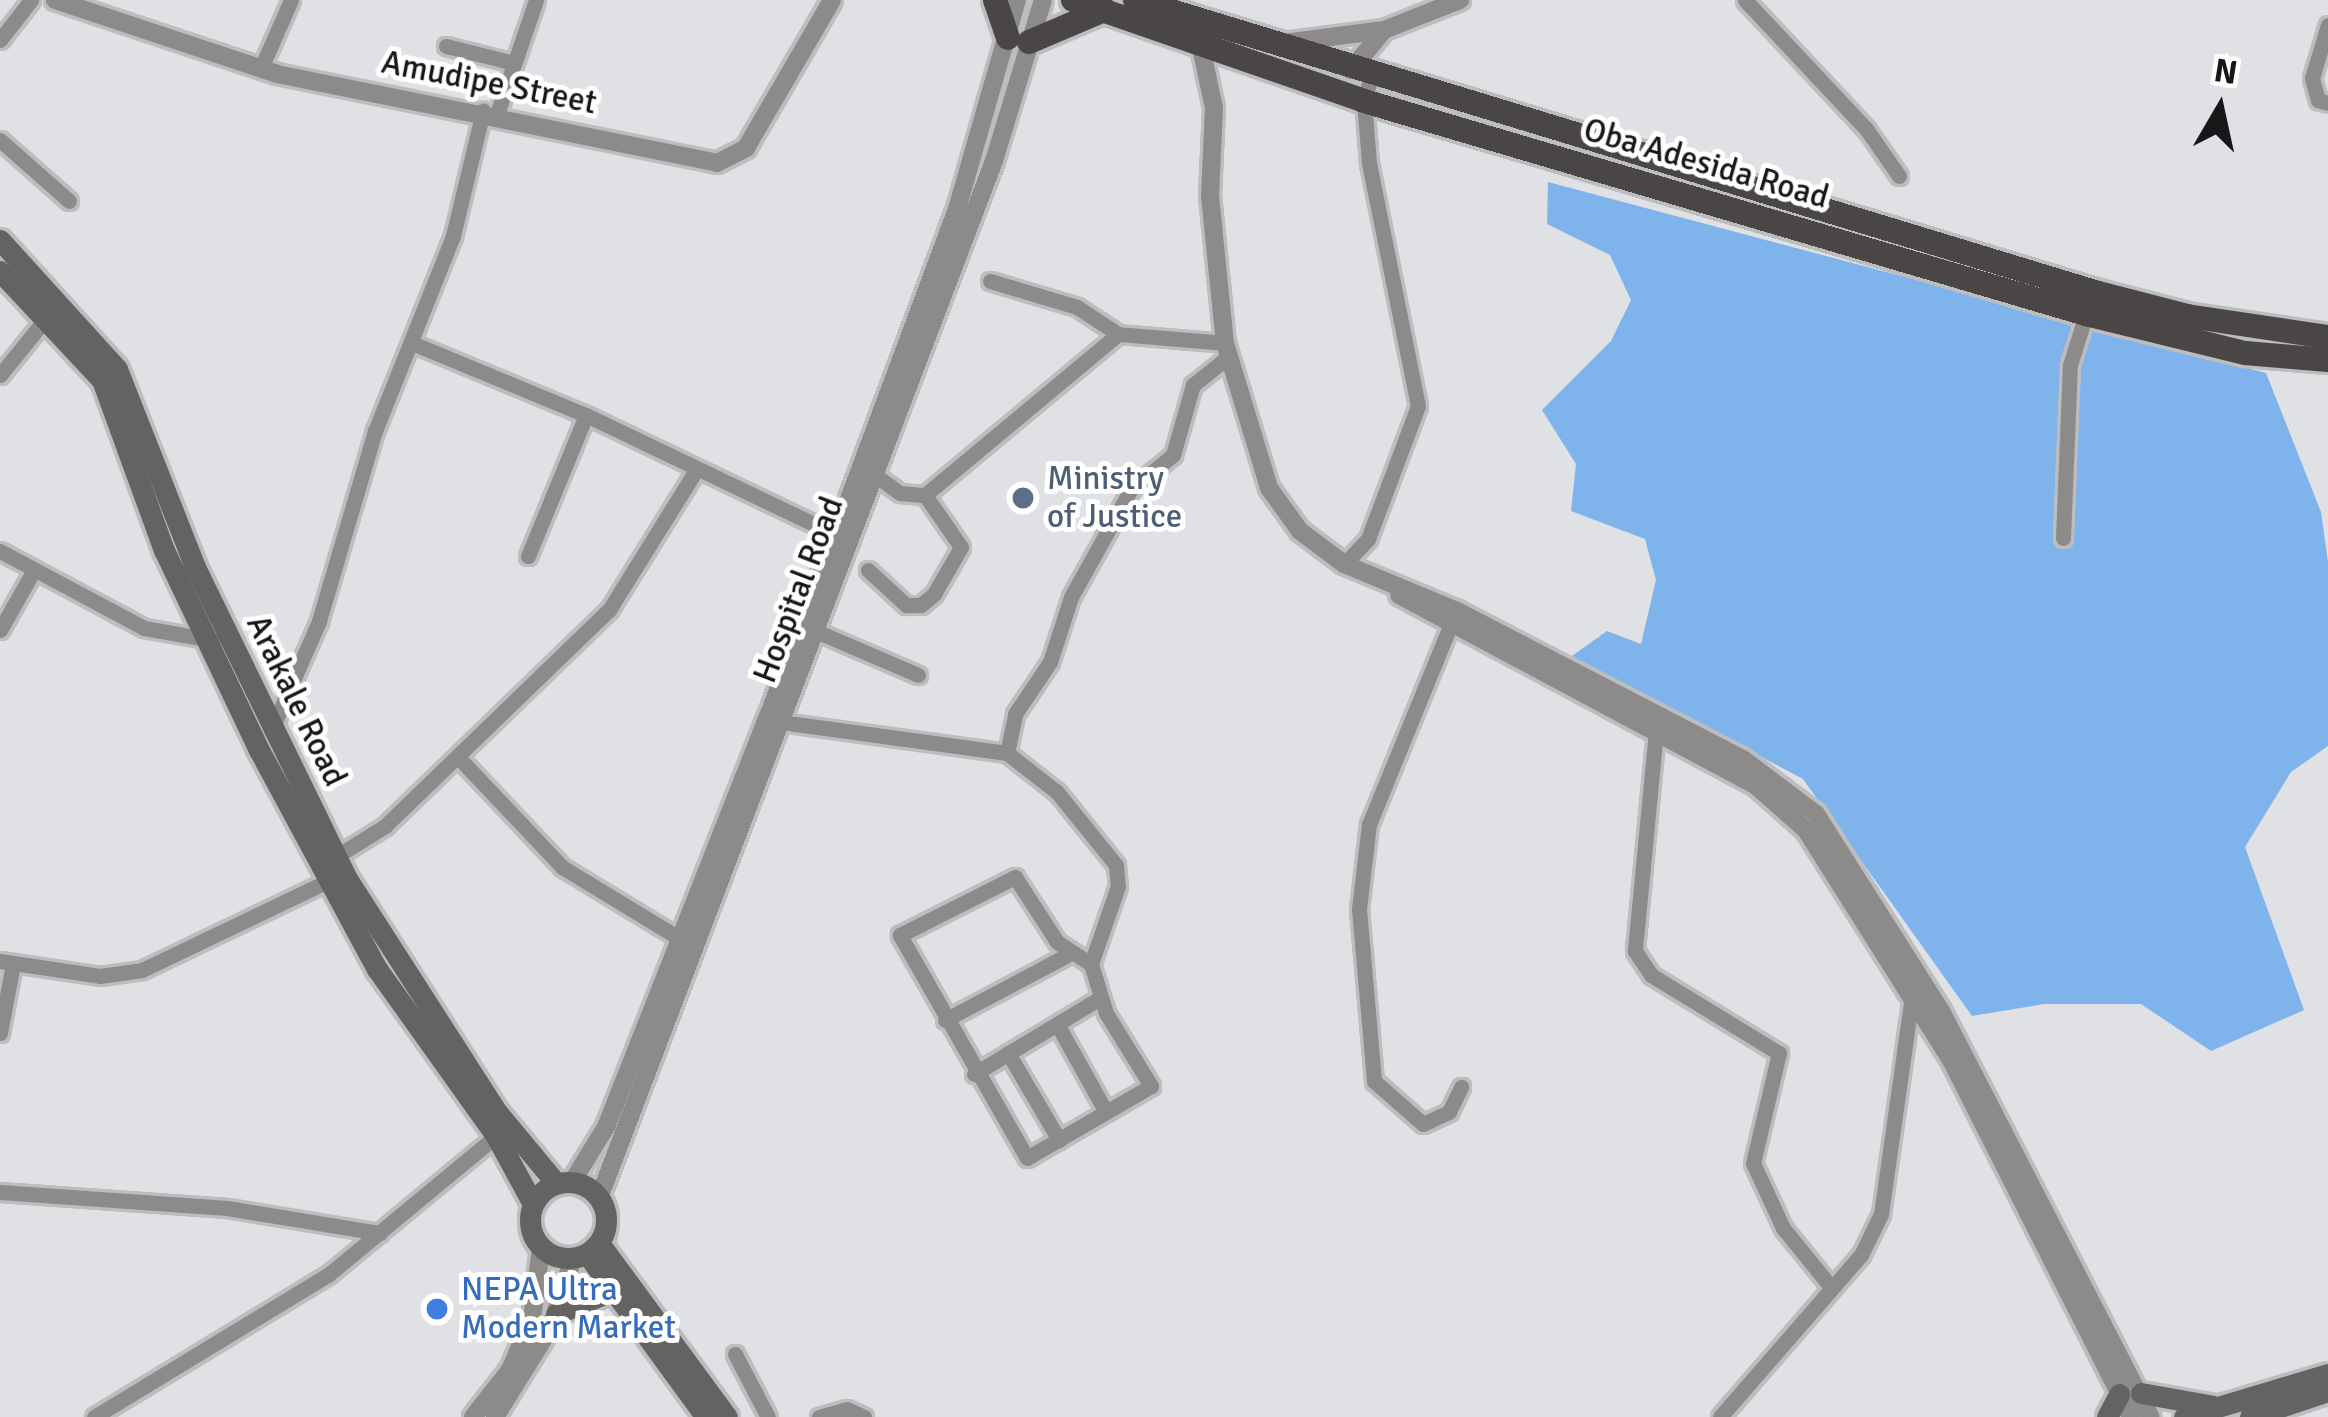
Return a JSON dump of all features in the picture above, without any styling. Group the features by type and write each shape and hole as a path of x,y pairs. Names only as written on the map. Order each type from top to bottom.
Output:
{"main road":[{"path":"995,0 1019,40 1104,10"},
{"name":"Oba Adesida Road","path":"1073,0 1200,43 1362,82 2095,292 2187,316 2328,337"},
{"name":"Oba Adesida Road","path":"1135,0 1273,44 1362,82 2086,314 2245,353 2328,360"},
{"name":"Arakale Road","path":"0,240 117,369 217,639 328,881 376,969 496,1136 532,1204"},
{"name":"Arakale Road","path":"0,271 102,380 153,524 337,856 446,1036 564,1183"},
{"path":"586,1252 606,1213 599,1198 564,1183 532,1204 529,1220 542,1248 586,1252 727,1417"},
{"path":"586,1252 706,1417"},
{"path":"556,1314 614,1290"},
{"path":"2184,1417 2328,1374"},
{"path":"2250,1417 2328,1391"},
{"path":"2107,1417 2130,1394 2220,1408"}],"street":[{"path":"0,40 31,0"},
{"name":"Amudipe Street","path":"55,0 261,68 697,159 734,158 832,0"},
{"path":"261,68 291,0"},
{"path":"270,732 319,621 375,431 453,236 490,113 536,0"},
{"name":"Hospital Road","path":"599,1198 994,161 1019,40 1017,0"},
{"name":"Hospital Road","path":"564,1183 606,1127 682,940 1019,40 1042,0"},
{"path":"1273,44 1384,30 1460,0"},
{"path":"1745,0 1868,130 1899,176"},
{"path":"2328,25 2312,78 2318,100 2328,103"},
{"path":"1344,563 1368,539 1418,390 1362,82 1384,30"},
{"path":"1200,43 1214,108 1210,196 1227,350 1269,488 1300,531 1344,563 1457,611 1743,759 1816,814 1941,1011 2130,1394 2131,1417"},
{"path":"446,46 510,62"},
{"path":"0,140 69,202"},
{"path":"990,281 1077,307 1118,334 1227,350"},
{"path":"2062,538 2070,365 2086,314"},
{"path":"0,375 47,316"},
{"path":"874,475 900,493 925,495 1118,334"},
{"path":"412,343 586,415 695,472 834,533"},
{"path":"1006,753 1015,714 1050,662 1071,597 1131,490 1173,454 1193,385 1227,350"},
{"path":"528,556 586,415"},
{"path":"337,856 385,826 609,610 695,472"},
{"path":"868,570 906,605 921,605 934,594 961,548 925,495"},
{"path":"1368,539 1379,580 1450,626 1774,798 1848,887 1912,992 2130,1394 2151,1417"},
{"path":"0,551 144,628 217,639"},
{"path":"0,630 34,570"},
{"path":"1450,626 1370,824 1359,909 1374,1081 1424,1124 1449,1112 1461,1087"},
{"path":"816,631 918,675"},
{"path":"781,722 1006,753 1058,792 1116,865 1118,886 1091,964 1100,998 1151,1086 1027,1158 974,1074 900,935 1015,877 1069,954 1091,964"},
{"path":"1655,731 1635,951 1651,975 1760,1034 1779,1053 1753,1163 1783,1228 1831,1287"},
{"path":"460,758 562,867 682,940"},
{"path":"0,1034 6,962 100,976 142,970 328,881"},
{"path":"945,1020 1069,954"},
{"path":"1720,1417 1861,1256 1881,1214 1912,992"},
{"path":"974,1074 1100,998"},
{"path":"1057,1024 1106,1112"},
{"path":"1008,1053 1059,1140"},
{"path":"94,1417 198,1360 380,1233 496,1136"},
{"path":"0,1192 227,1208 380,1233"},
{"path":"472,1417 510,1370 532,1319 542,1248"},
{"path":"495,1417 556,1314 586,1252"},
{"path":"735,1354 768,1417"},
{"path":"819,1417 847,1409 865,1417"}],"shaded area":[{"path":"1548,182 2266,373 2321,512 2328,562 2328,746 2291,772 2245,847 2304,1010 2211,1051 2141,1004 2044,1004 1972,1016 1803,779 1572,656 1607,631 1641,644 1656,580 1645,539 1571,511 1576,464 1542,410 1611,341 1631,300 1610,255 1547,224"}],"place":[{"name":"Ministry of Justice","path":"1023,498"},
{"name":"NEPA Ultra Modern Market","path":"437,1309"}]}
